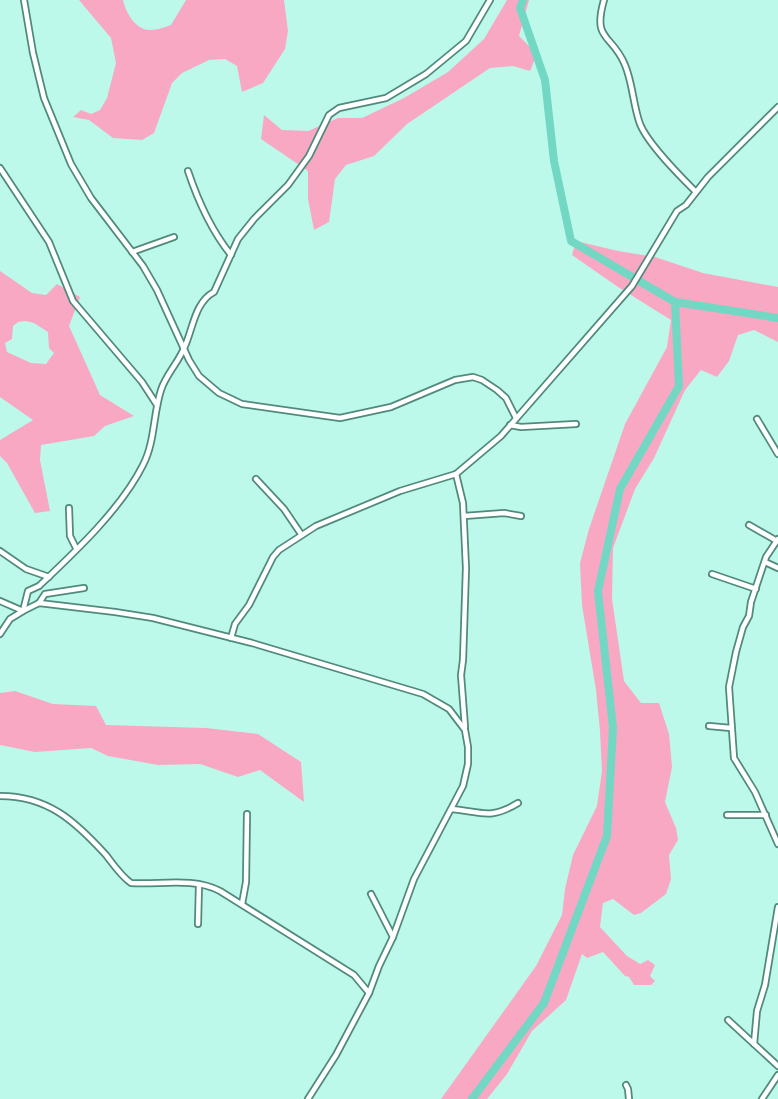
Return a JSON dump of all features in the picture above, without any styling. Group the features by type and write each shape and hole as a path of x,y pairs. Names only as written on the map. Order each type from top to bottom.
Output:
{"street":[{"path":"24,0 38,76 49,113 65,152 91,198 132,252 157,290 189,360 203,380 231,400 242,404 340,418 391,407 455,380 473,377 482,380 506,398 516,418"},
{"path":"23,611 28,591 39,586 49,577 110,514 140,472 152,439 158,405 166,379 185,347 193,321 206,296 214,292 238,239 254,219 288,185 309,156 329,115 339,108 386,98 426,74 466,40 490,0"},
{"path":"604,0 599,21 601,30 624,63 635,109 644,132 695,191"},
{"path":"231,638 235,624 249,605 273,557 301,534 400,491 456,474 501,436 632,286 676,211 686,205 695,191 737,146 778,107"},
{"path":"0,168 49,242 73,300 142,382 158,405"},
{"path":"188,171 196,195 214,232 231,255"},
{"path":"132,252 174,237"},
{"path":"757,419 778,454"},
{"path":"510,425 521,427 576,424"},
{"path":"308,1099 336,1055 369,993 414,879 463,786 468,764 460,675 466,606 464,516 456,474"},
{"path":"256,478 284,508 301,534"},
{"path":"69,508 70,536 76,548"},
{"path":"464,516 504,513 521,516"},
{"path":"749,525 777,540 766,557 751,602 749,616 739,640 729,687 731,728 734,758 755,792 778,844"},
{"path":"0,551 26,569 49,577"},
{"path":"765,562 778,568"},
{"path":"712,574 756,589"},
{"path":"0,634 10,619 39,603 45,594 84,588"},
{"path":"0,601 23,611"},
{"path":"39,603 134,615 231,638 423,694 449,710 465,730"},
{"path":"709,726 731,728"},
{"path":"0,796 29,799 57,810 89,838 131,882 171,882 213,888 354,975 369,993"},
{"path":"452,809 492,814 505,811 518,803"},
{"path":"242,904 246,882 247,814"},
{"path":"727,815 766,815"},
{"path":"198,924 199,885"},
{"path":"371,894 393,937"},
{"path":"754,1044 757,1011 765,985 778,907"},
{"path":"729,1020 778,1066"},
{"path":"762,1099 777,1082 778,1075"},
{"path":"626,1085 628,1099"}],"shaded area":[{"path":"79,0 123,0 129,15 136,24 146,30 151,30 171,25 186,0 284,0 288,31 285,49 263,83 242,92 237,66 225,59 209,60 182,73 172,83 154,133 142,140 113,138 89,120 73,117 81,110 91,114 100,110 107,98 116,63 111,38"},
{"path":"507,0 529,0 519,36 537,54 530,71 513,66 490,68 407,124 374,156 346,165 335,179 329,222 314,230 308,199 308,171 261,139 264,115 282,130 308,131 338,118 362,118 404,98 448,72 484,39"},
{"path":"576,241 655,257 703,273 778,287 778,342 754,330 738,335 729,361 717,377 701,370 685,390 654,458 635,489 613,548 612,599 624,681 641,703 659,703 669,734 672,767 665,802 676,828 678,840 669,855 671,879 666,894 641,913 634,915 613,899 603,903 600,927 627,956 640,964 648,960 655,965 650,976 655,981 651,985 634,985 629,977 625,976 603,952 587,958 582,954 566,1000 532,1031 507,1074 487,1099 441,1099 536,966 562,915 573,855 597,806 602,771 600,731 596,690 582,605 580,563 589,529 625,424 667,347 671,320 572,255"},
{"path":"0,271 32,293 46,295 57,284 80,297 69,326 100,395 134,416 105,426 94,436 41,445 40,460 50,511 35,513 7,463 0,456 0,440 33,420 0,397","holes":["18,322 34,323 48,332 49,348 54,353 46,364 31,363 7,352 5,343 12,339 13,326"]},
{"path":"15,691 53,704 96,706 106,725 206,728 258,734 301,762 304,802 260,770 238,777 200,764 158,765 108,756 91,748 35,752 0,745 0,693"}],"waterway":[{"path":"523,0 520,8 545,80 554,161 571,241 675,302 778,318"},
{"path":"472,1099 544,1003 607,836 613,728 598,591 620,489 679,386 675,302"}]}
